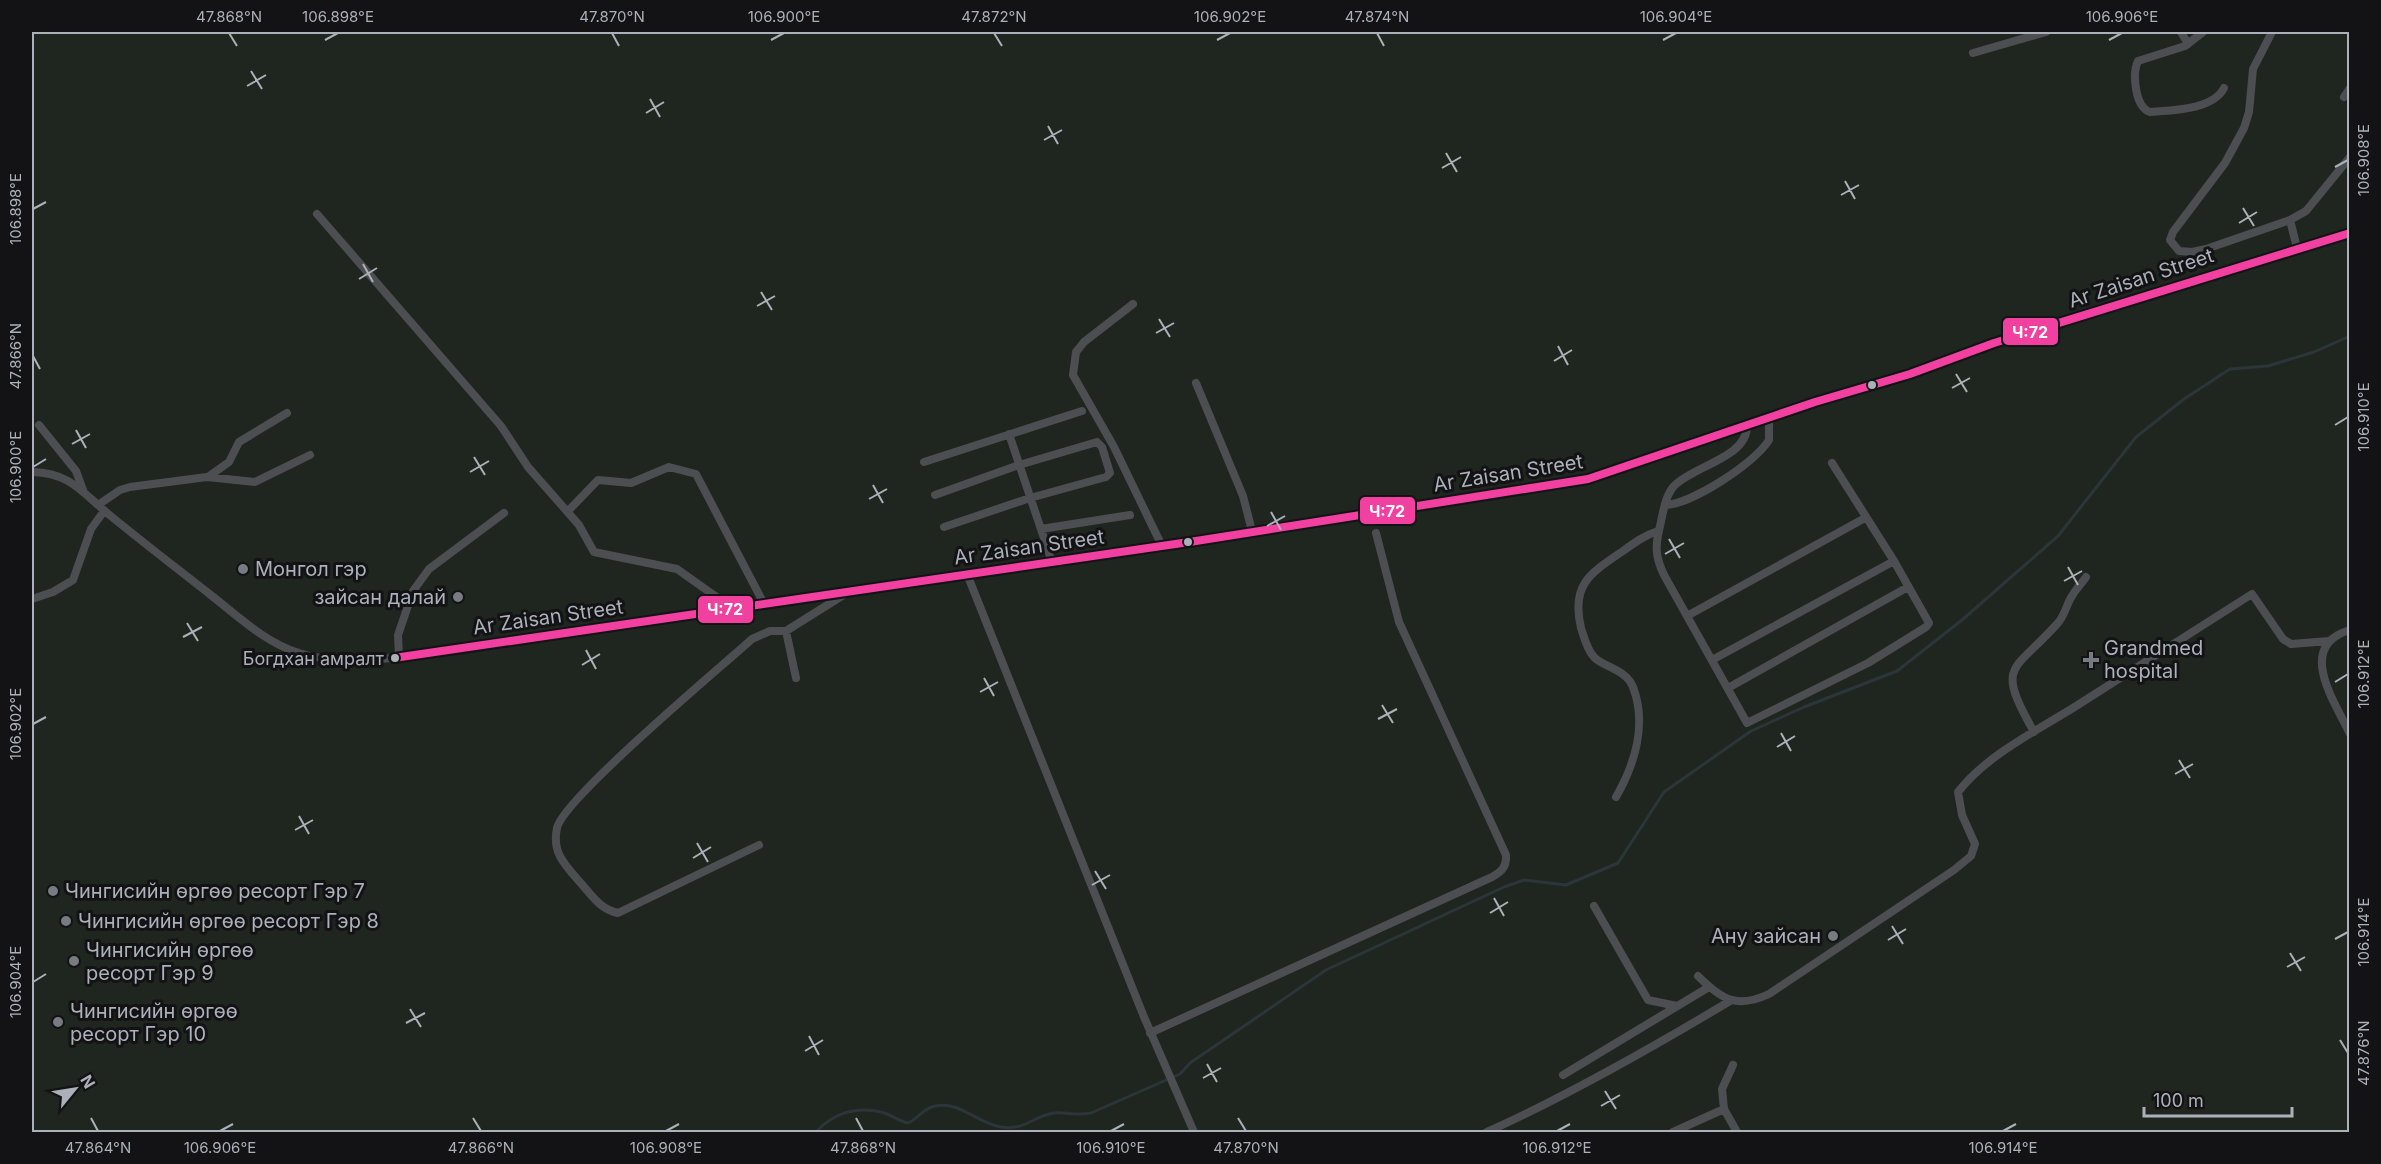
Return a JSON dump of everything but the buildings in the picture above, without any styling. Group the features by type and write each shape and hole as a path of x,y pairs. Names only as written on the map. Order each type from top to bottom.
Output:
{"street":[{"path":"1973,53 2046,32"},
{"path":"2181,32 2188,44"},
{"path":"2203,32 2188,44 2136,63 2138,94 2143,109 2152,112 2207,103 2218,96 2224,87"},
{"path":"2272,32 2253,69 2249,112 2244,128 2225,163 2173,231 2170,240 2179,251 2192,252 2290,220 2306,211 2349,157"},
{"path":"2344,96 2349,88"},
{"path":"316,214 501,426 528,467 568,511 594,552 677,569 732,608"},
{"path":"2290,220 2296,248"},
{"name":"Ar Zaisan Street","path":"397,657 763,602 1162,546 1588,479 1994,344 2349,233"},
{"path":"1133,304 1080,347 1072,362 1073,375 1114,447 1162,546"},
{"path":"1196,383 1243,496 1252,531"},
{"path":"924,462 1082,411"},
{"path":"207,477 229,462 239,442 287,413"},
{"path":"1665,506 1688,499 1749,461 1768,442 1771,433 1770,419"},
{"path":"39,425 76,471 83,491"},
{"path":"1747,427 1746,437 1741,443 1675,485 1665,506 1658,531 1656,558 1747,723 1868,663 1926,627 1928,618 1832,463"},
{"path":"1009,434 1052,562"},
{"path":"935,495 1019,465 1097,442 1102,447 1109,476 1030,498 944,526"},
{"path":"32,598 53,592 73,580 101,508 120,490 207,477 255,482 310,455"},
{"path":"568,511 598,480 631,483 669,467 696,474 763,602"},
{"path":"32,472 51,473 70,479 101,508 249,625 281,646 297,653 333,660 397,657 398,635 413,591 429,569 504,513"},
{"path":"1041,529 1130,515"},
{"path":"1687,616 1864,518"},
{"path":"1616,797 1625,781 1638,740 1639,707 1632,684 1612,666 1596,660 1591,653 1583,635 1576,608 1577,599 1583,585 1598,569 1644,536 1658,531"},
{"path":"1150,1033 1492,877 1504,868 1506,855 1399,622 1376,533"},
{"path":"1712,660 1894,561"},
{"path":"967,574 1150,1033 1194,1132"},
{"path":"2034,732 2012,686 2013,670 2020,658 2057,624 2071,597 2086,577"},
{"path":"1728,688 1908,587"},
{"path":"759,845 633,909 618,913 605,910 561,861 554,844 557,825 582,793 752,639 770,631 786,631 851,590"},
{"path":"1698,975 1709,987 1730,1001 1752,1002 1769,994 1925,888 1971,856 1975,844 1962,815 1958,792 1994,759 2252,594 2283,639 2291,644 2329,641 2349,630"},
{"path":"786,631 796,678"},
{"path":"2329,641 2321,658 2323,676 2349,734"},
{"path":"1594,906 1648,1000 1677,1006"},
{"path":"1563,1075 1709,987"},
{"path":"1486,1132 1544,1107 1624,1065 1730,1001"},
{"path":"1733,1065 1722,1089 1724,1109 1737,1132"},
{"path":"1673,1132 1724,1109"}],"shaded area":[{"path":"32,32 2349,32 2349,1132 32,1132"}],"waterway":[{"path":"816,1132 837,1116 863,1110 888,1114 908,1123 927,1109 944,1105 961,1109 992,1125 1009,1128 1054,1113 1091,1113 1180,1074 1190,1063 1326,970 1504,887 1524,880 1566,885 1618,863 1664,792 1751,731 1804,707 1897,671 1962,620 2058,536 2136,437 2184,399 2230,369 2268,366 2314,352 2350,336"}],"transit line":[{"name":"Ч:72","path":"394,658 1196,541 1588,479 1815,402 1910,374 1994,343 2350,233"}],"place":[{"name":"Монгол гэр","path":"243,569"},
{"name":"зайсан далай","path":"458,597"},
{"name":"Богдхан амралт","path":"395,658"},
{"name":"Grandmed hospital","path":"2091,660"},
{"name":"Чингисийн өргөө ресорт Гэр 7","path":"53,891"},
{"name":"Чингисийн өргөө ресорт Гэр 8","path":"66,921"},
{"name":"Ану зайсан","path":"1833,936"},
{"name":"Чингисийн өргөө ресорт Гэр 9","path":"74,961"},
{"name":"Чингисийн өргөө ресорт Гэр 10","path":"58,1022"}]}
